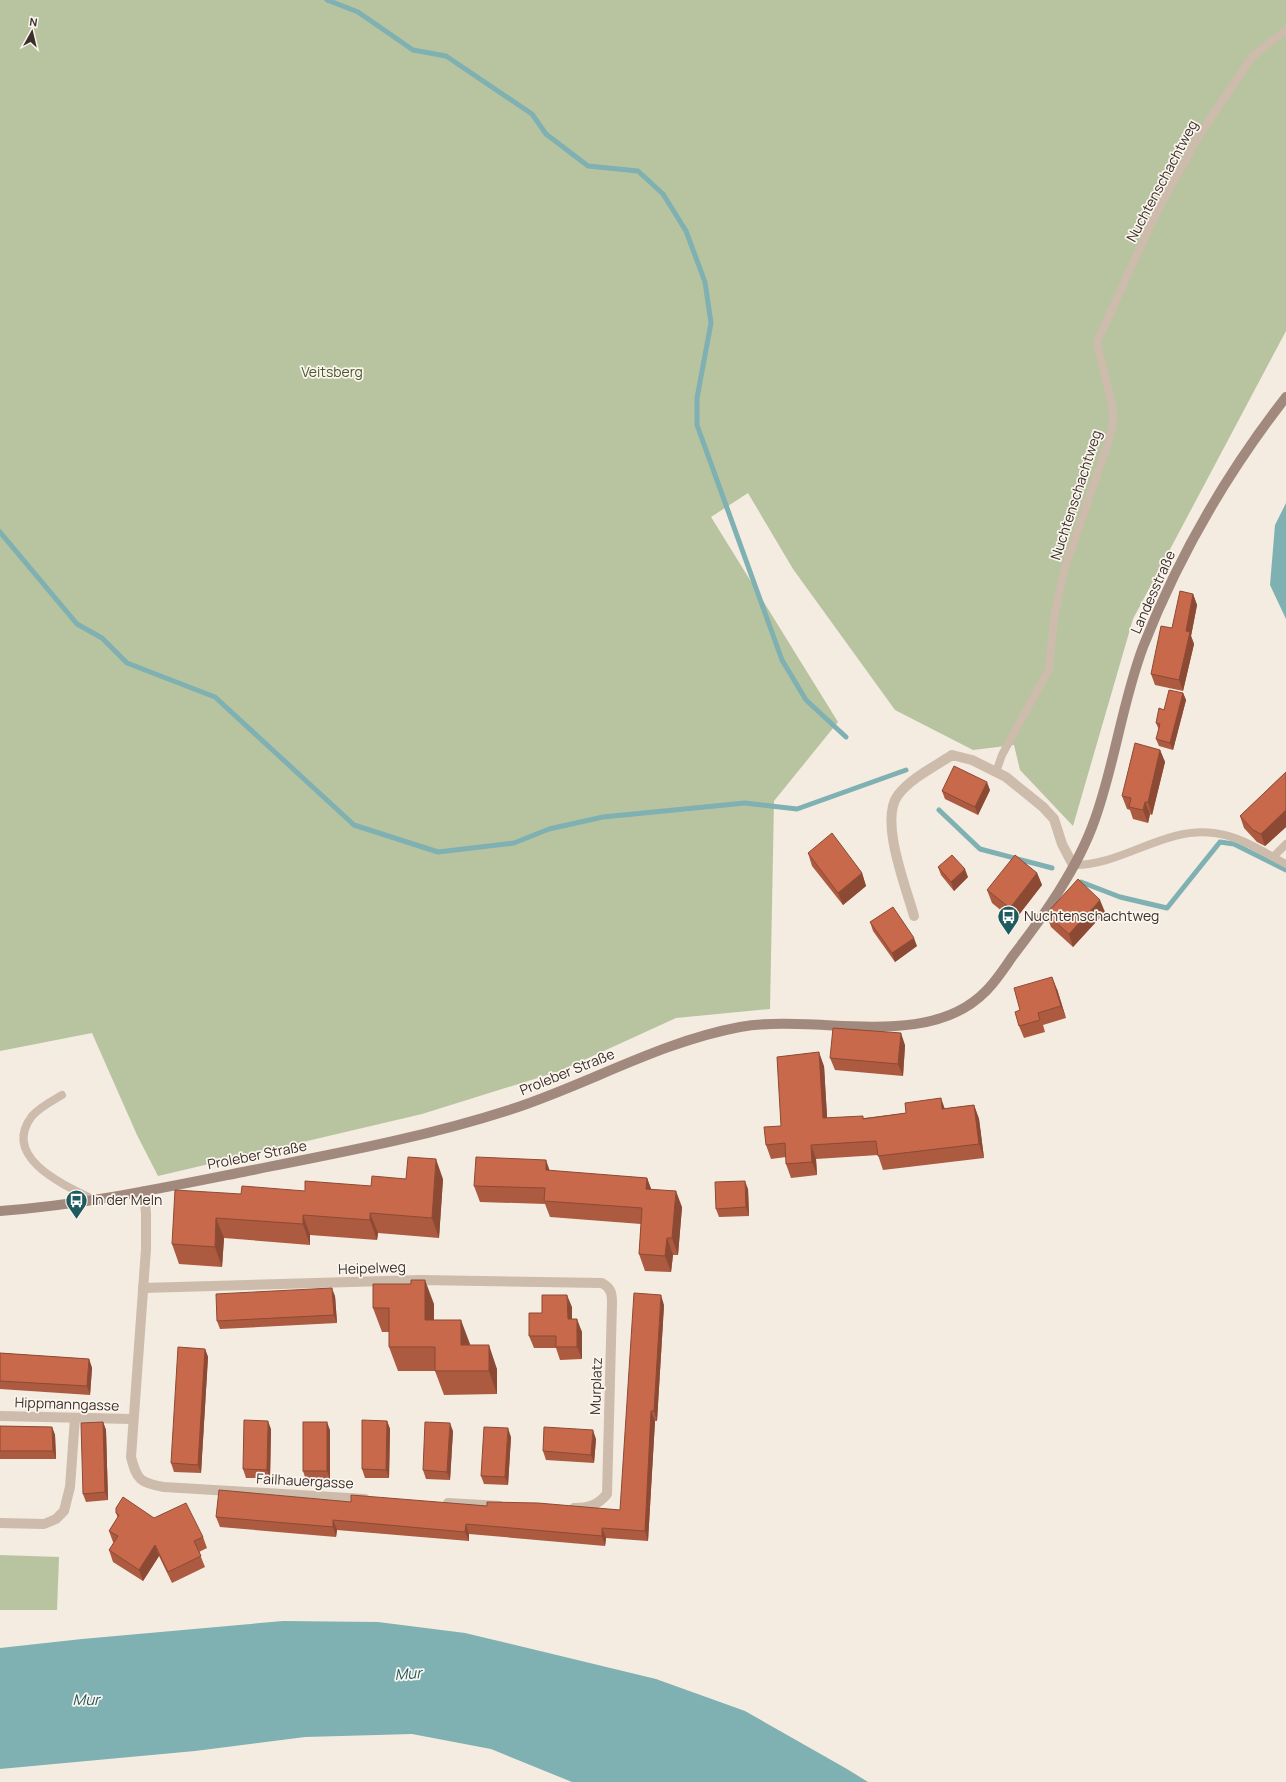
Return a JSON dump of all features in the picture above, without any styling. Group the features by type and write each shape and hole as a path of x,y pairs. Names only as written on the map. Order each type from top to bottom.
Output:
{"main road":[{"name":"Landesstraße","path":"1095,821 1110,768 1125,703 1142,651 1159,608 1208,511 1234,469 1286,397"},
{"name":"Proleber Straße","path":"0,1211 95,1200 369,1147 484,1118 541,1100 629,1062 715,1032 751,1025 798,1023 897,1027 932,1022 966,1006 985,993 1054,898 1073,865 1095,821"}],"street":[{"path":"914,916 890,831 891,811 897,796 910,783 952,755 972,760 1006,777 1043,807 1054,820 1062,844 1073,865"},
{"path":"132,1420 146,1249 144,1191"},
{"name":"Heipelweg","path":"143,1288 421,1280 602,1283"},
{"name":"Murplatz","path":"562,1507 585,1508 595,1505 607,1494 612,1293 608,1287 602,1283"},
{"name":"Hippmanngasse","path":"0,1416 132,1420"},
{"path":"0,1523 44,1524 56,1519 64,1511 70,1487 74,1418"},
{"name":"Failhauergasse","path":"132,1420 131,1457 135,1472 139,1480 150,1485 378,1500"},
{"path":"434,1503 510,1506"}],"lane":[{"name":"Nuchtenschachtweg","path":"996,772 1002,754 1049,669 1054,618 1065,568 1107,446 1113,423 1113,410 1097,342 1154,217 1200,134 1252,57 1286,30"},
{"path":"1073,865 1090,865 1105,862 1178,835 1213,832 1237,839 1286,864"},
{"path":"1273,857 1286,844"},
{"path":"62,1095 33,1115 25,1125 22,1136 22,1145 34,1164 46,1174 95,1200"}],"green space":[{"name":"Veitsberg","path":"0,0 1286,0 1286,331 1133,619 1073,826 1020,770 1014,745 973,750 895,710 793,569 748,493 711,517 838,722 774,801 770,1009 676,1018 560,1071 422,1114 158,1176 137,1135 92,1033 0,1051"},
{"path":"0,1555 59,1557 57,1610 0,1610"}],"water":[{"path":"1286,503 1286,619 1270,585 1275,525"},
{"name":"Mur","path":"283,1621 378,1622 465,1633 656,1679 745,1711 868,1782 572,1782 491,1749 412,1734 305,1737 195,1751 0,1769 0,1648"}],"building":[{"path":"1180,591 1193,594 1186,631 1190,632 1179,680 1151,674 1161,626 1172,628"},
{"path":"1169,690 1183,693 1170,743 1156,739 1160,724 1156,723 1159,708 1164,710"},
{"path":"1135,743 1160,750 1148,802 1145,802 1143,810 1129,807 1131,798 1122,796"},
{"path":"954,766 987,782 975,807 942,791"},
{"path":"1286,772 1286,810 1261,834 1253,830 1240,816"},
{"path":"832,833 862,873 838,893 808,853"},
{"path":"952,855 965,869 951,882 938,867"},
{"path":"1015,855 1037,873 1010,908 987,890"},
{"path":"1078,879 1100,900 1069,934 1046,914"},
{"path":"893,907 914,938 892,953 870,922"},
{"path":"1052,977 1061,1006 1038,1013 1040,1020 1019,1026 1015,1012 1020,1010 1014,988"},
{"path":"833,1028 901,1033 898,1064 830,1058"},
{"path":"819,1052 823,1118 863,1116 863,1119 906,1113 905,1103 941,1098 942,1109 974,1105 979,1144 878,1156 876,1141 811,1145 812,1162 786,1164 785,1143 766,1145 764,1127 781,1126 777,1057"},
{"path":"408,1157 436,1159 432,1218 370,1213 370,1220 303,1215 303,1224 216,1218 215,1247 172,1244 175,1190 241,1194 242,1186 305,1191 305,1181 371,1186 372,1176 406,1179"},
{"path":"476,1157 546,1160 546,1170 647,1178 646,1189 676,1191 672,1238 667,1238 665,1256 639,1254 642,1208 544,1201 545,1188 474,1186"},
{"path":"745,1181 746,1207 716,1209 715,1182"},
{"path":"411,1280 425,1280 425,1320 461,1320 461,1345 489,1345 489,1371 435,1371 435,1347 389,1347 389,1308 373,1308 373,1284 411,1284"},
{"path":"332,1288 334,1315 217,1321 216,1294"},
{"path":"634,1293 661,1295 654,1411 651,1411 645,1531 602,1528 602,1536 466,1524 465,1532 333,1520 333,1527 216,1517 219,1490 351,1502 351,1495 487,1506 487,1502 538,1503 620,1510"},
{"path":"542,1295 567,1295 568,1319 577,1319 577,1347 556,1347 556,1336 529,1336 529,1313 542,1313"},
{"path":"178,1347 205,1349 198,1465 171,1463"},
{"path":"0,1353 89,1359 87,1386 0,1381"},
{"path":"244,1420 268,1421 267,1470 243,1469"},
{"path":"362,1420 387,1421 386,1470 362,1469"},
{"path":"103,1422 105,1492 83,1494 81,1423"},
{"path":"303,1422 327,1422 327,1471 303,1471"},
{"path":"425,1422 450,1423 447,1472 423,1470"},
{"path":"0,1426 52,1427 53,1451 0,1451"},
{"path":"484,1427 508,1428 505,1477 481,1476"},
{"path":"544,1427 593,1430 591,1455 543,1451"},
{"path":"123,1497 154,1518 186,1503 203,1537 194,1541 201,1556 168,1572 155,1545 139,1570 109,1550 118,1536 109,1531 119,1515 116,1513 116,1508"}],"waterway":[{"path":"327,0 358,12 413,50 446,56 532,114 546,134 588,166 638,171 663,194 686,231 705,282 711,323 697,398 697,425 782,660 806,700 846,737"},
{"path":"0,532 77,624 102,638 127,663 215,697 354,825 438,852 514,843 549,829 603,817 745,803 797,809 906,770"},
{"path":"939,810 980,849 1052,868"},
{"path":"1081,882 1120,897 1167,908 1220,842 1234,844 1286,870"}],"place":[{"name":"Nuchtenschachtweg","path":"1008,936"},
{"name":"In der Meln","path":"77,1220"}]}
